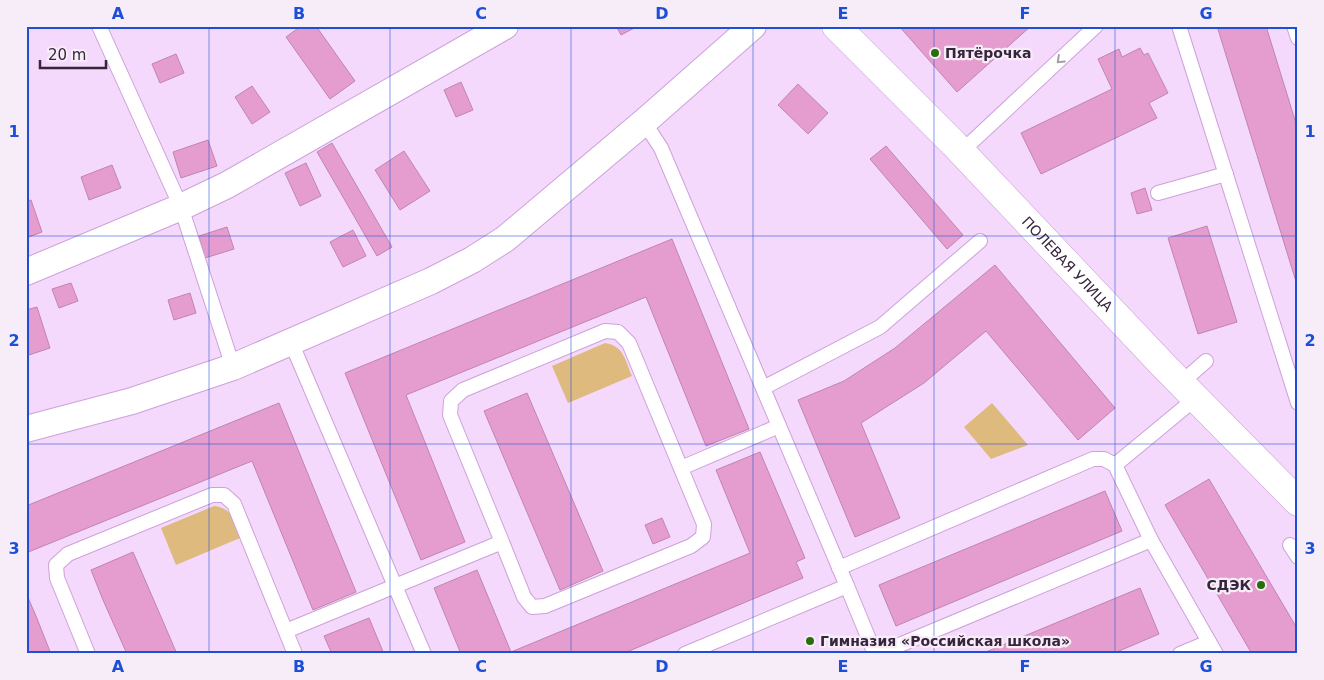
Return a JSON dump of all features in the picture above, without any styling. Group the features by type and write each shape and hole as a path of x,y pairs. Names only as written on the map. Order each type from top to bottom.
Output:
{"street":[{"path":"26,272 182,207 226,185 505,26"},
{"path":"26,429 132,401 233,367 431,282 472,260 505,239 644,122 753,26"},
{"name":"ПОЛЕВАЯ УЛИЦА","path":"836,26 961,152 1092,292 1298,502"}],"lane":[{"path":"99,26 182,207 233,367"},
{"path":"961,152 1096,26"},
{"path":"1179,26 1298,403"},
{"path":"1294,26 1298,38"},
{"path":"644,122 661,148 877,654 1151,540"},
{"path":"1158,193 1226,174"},
{"path":"763,388 880,327 980,242"},
{"path":"605,331 618,332 629,343 704,524 702,537 691,546 545,606 532,607 524,597 502,542 450,415 451,401 463,390 605,331"},
{"path":"291,342 424,654"},
{"path":"1116,465 1189,391 1206,361"},
{"path":"681,468 779,426"},
{"path":"839,568 1093,459 1104,459 1116,465 1151,540 1212,648 1180,654"},
{"path":"88,654 57,578 56,565 68,554 212,495 224,495 234,504 295,654"},
{"path":"286,631 502,542"},
{"path":"1290,545 1298,557"},
{"path":"685,654 847,586"}],"shaded area":[{"path":"605,343 616,347 620,351 632,376 568,403 552,366"},
{"path":"992,403 1028,445 991,459 964,427"},
{"path":"214,506 220,507 229,513 240,538 176,565 161,528"}],"building":[{"path":"301,26 316,26 355,81 330,99 286,37"},
{"path":"616,26 638,26 621,35"},
{"path":"899,26 1031,26 957,92"},
{"path":"1217,26 1266,26 1298,130 1298,288"},
{"path":"1140,48 1144,55 1148,53 1168,93 1149,103 1157,118 1041,174 1021,133 1112,89 1098,59 1119,49 1122,57"},
{"path":"176,54 184,73 160,83 152,64"},
{"path":"461,82 473,110 456,117 444,90"},
{"path":"798,84 828,113 808,134 778,105"},
{"path":"252,86 270,112 252,124 235,97"},
{"path":"208,140 217,166 181,178 173,152"},
{"path":"332,143 392,247 377,256 317,152"},
{"path":"886,146 963,235 947,249 870,159"},
{"path":"404,151 430,191 400,210 375,170"},
{"path":"306,163 321,196 300,206 285,173"},
{"path":"112,165 121,188 89,200 81,177"},
{"path":"1145,188 1152,210 1137,214 1131,193"},
{"path":"31,200 42,232 26,238 26,202"},
{"path":"1207,226 1237,322 1198,334 1168,238"},
{"path":"227,227 234,249 205,258 199,236"},
{"path":"353,230 366,256 343,267 330,242"},
{"path":"672,239 749,429 706,446 646,297 406,395 465,542 421,560 345,373"},
{"path":"995,265 1115,408 1078,440 986,331 924,383 861,423 900,518 855,537 798,400 844,381 895,348"},
{"path":"71,283 78,301 59,308 52,289"},
{"path":"190,293 196,313 174,320 168,300"},
{"path":"37,307 50,348 26,356 26,310"},
{"path":"527,393 603,571 560,590 484,411"},
{"path":"279,403 356,592 313,610 252,461 26,553 26,506"},
{"path":"760,452 805,558 796,562 803,578 622,654 461,654 434,588 477,570 511,652 750,553 716,470"},
{"path":"1209,479 1298,630 1298,654 1252,654 1165,505"},
{"path":"1105,491 1122,531 896,626 879,585"},
{"path":"662,518 670,537 653,544 645,525"},
{"path":"133,552 177,654 127,654 103,600 91,570"},
{"path":"1140,588 1159,634 1112,654 981,654"},
{"path":"26,593 36,616 51,654 26,654"},
{"path":"369,618 384,654 332,654 324,636"}],"place":[{"name":"Пятёрочка","path":"935,53"},
{"name":"СДЭК","path":"1261,585"},
{"name":"Гимназия «Российская школа»","path":"810,641"}]}
